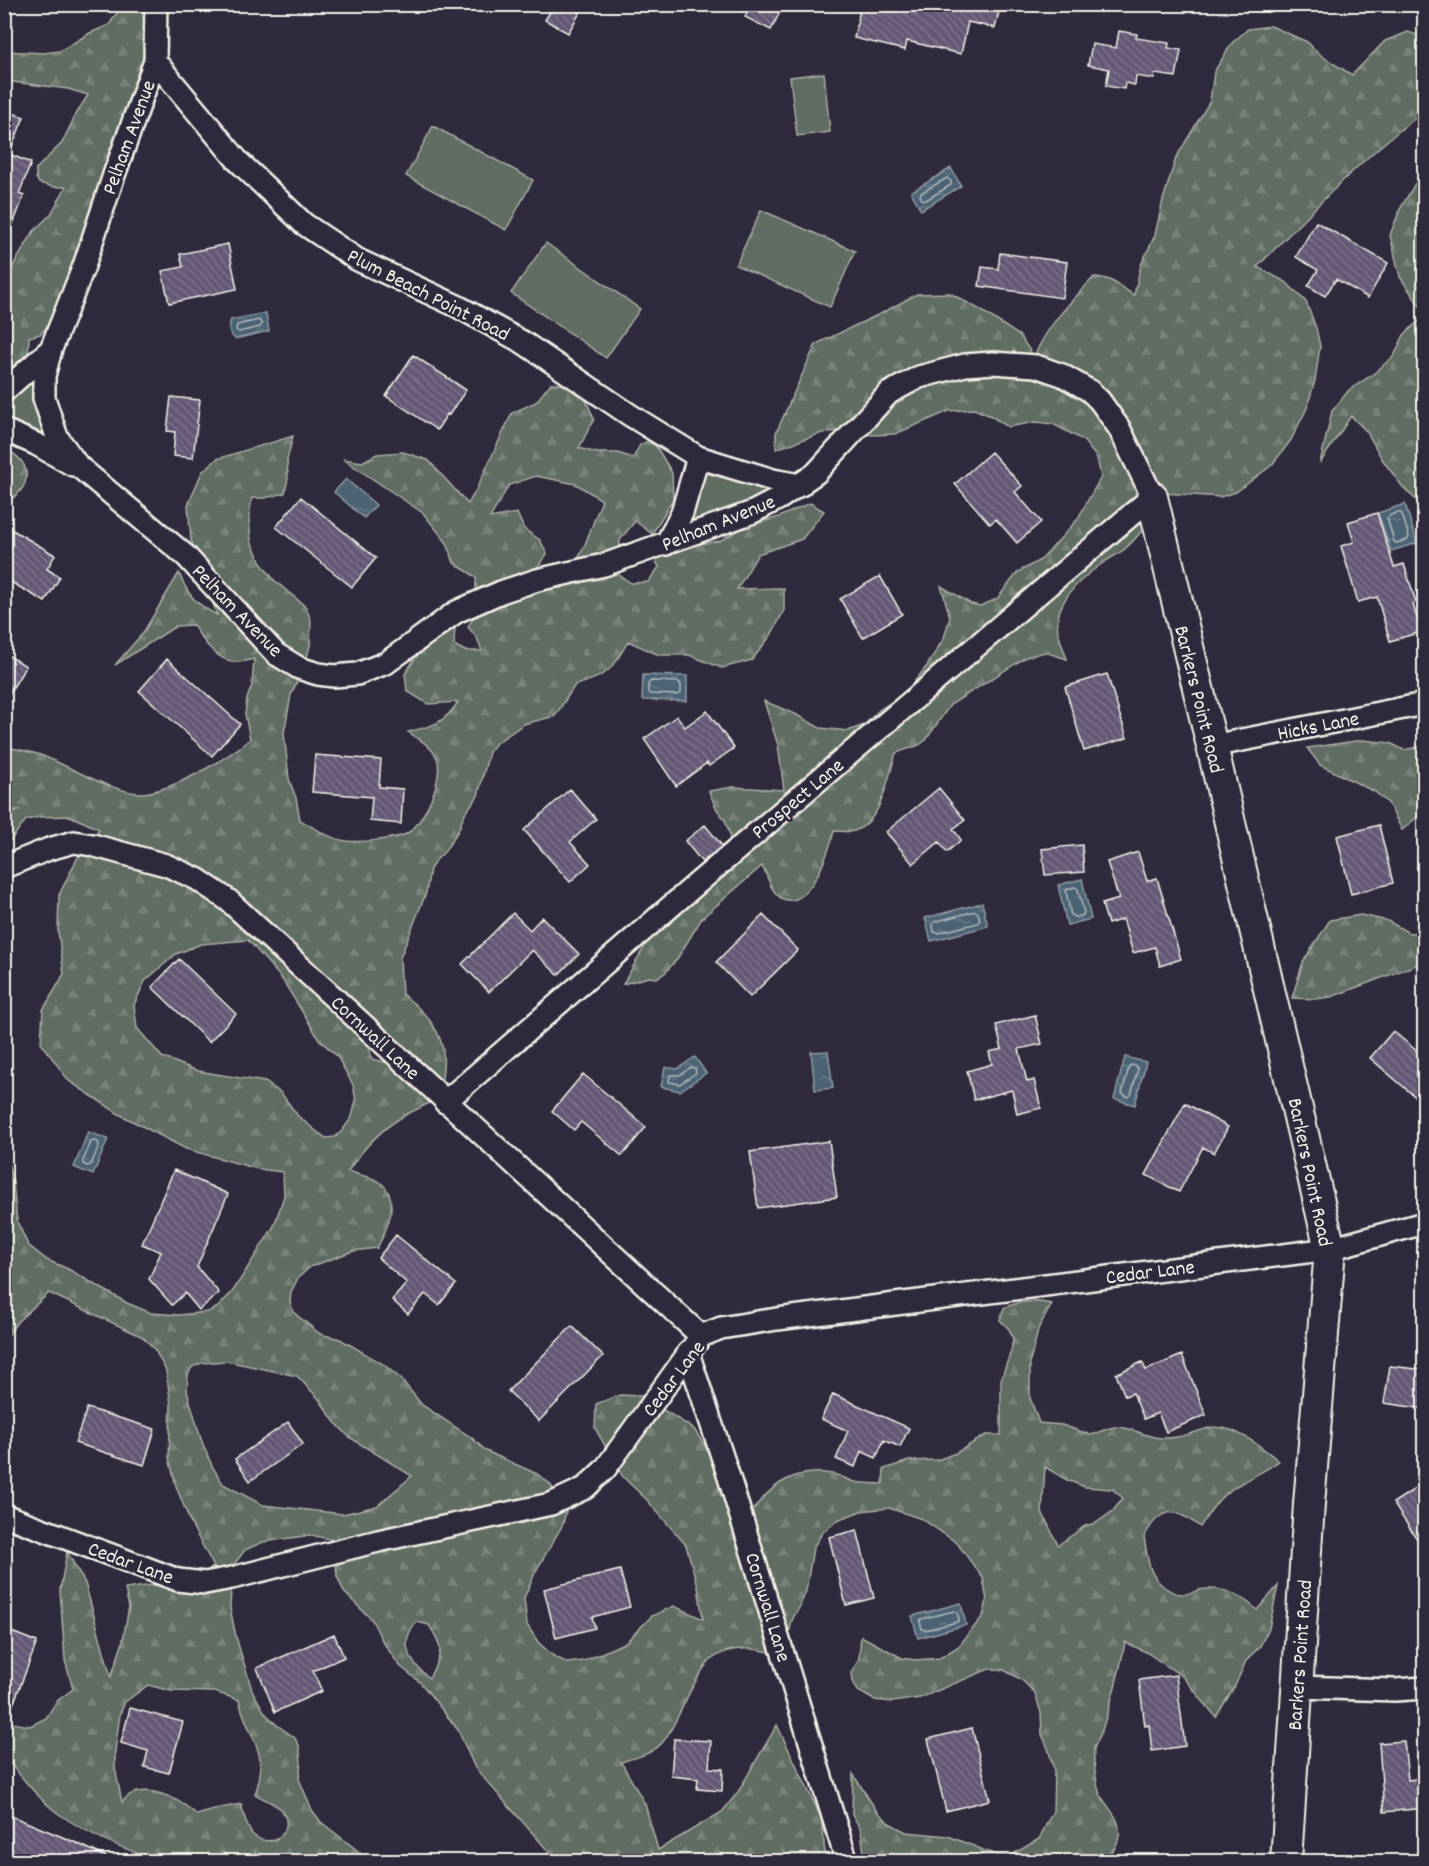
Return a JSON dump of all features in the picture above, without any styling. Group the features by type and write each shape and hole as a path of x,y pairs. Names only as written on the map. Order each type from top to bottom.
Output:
{"street":[{"path":"155,61 156,4"},
{"name":"Pelham Avenue","path":"155,61 84,266 51,349 44,376 44,398 57,437 78,466 186,556 276,654 299,668 334,676 357,674 386,663 456,612 501,592 537,580 604,565 753,512 801,485 826,464 889,393 919,377 965,365 993,363 1036,366 1062,375 1090,391 1119,428 1152,497"},
{"name":"Plum Beach Point Road","path":"155,61 238,161 304,224 358,260 457,306 524,344 630,416 698,457 773,480 801,485"},
{"name":"Pelham Avenue","path":"4,391 51,349"},
{"path":"4,430 36,444 84,471"},
{"path":"666,544 682,513 698,457"},
{"name":"Barkers Point Road","path":"1152,497 1330,1249 1309,1504 1286,1862"},
{"name":"Prospect Lane","path":"445,1102 700,881 1152,497"},
{"name":"Hicks Lane","path":"1212,746 1425,704"},
{"name":"Cornwall Lane","path":"4,867 49,849 74,842 166,865 197,879 228,900 701,1336"},
{"name":"Cedar Lane","path":"4,1515 166,1576 189,1582 205,1583 232,1578 378,1541 551,1504 585,1488 605,1469 701,1336 721,1328 1330,1249 1425,1223"},
{"name":"Cornwall Lane","path":"687,1353 727,1471 847,1862"},
{"path":"1297,1687 1425,1688"}],"green space":[{"path":"122,5 149,5 146,53 124,122 97,188 88,224 77,253 68,292 50,324 40,334 29,337 28,360 5,385 5,287 13,266 34,231 51,214 66,187 39,183 36,178 36,169 62,143 88,95 68,89 5,81 5,51 43,53 60,51 90,33 109,25"},
{"path":"1271,26 1307,42 1323,57 1352,75 1385,41 1408,32 1424,37 1424,112 1358,166 1257,267 1286,282 1306,302 1320,346 1315,380 1307,408 1291,440 1272,465 1236,492 1220,497 1164,493 1148,522 1133,541 1076,585 1064,602 1058,622 1058,632 1067,659 1045,652 1026,657 950,705 926,740 919,745 896,753 887,786 877,809 864,826 854,831 834,831 823,864 809,888 801,896 791,900 777,895 762,866 702,918 677,959 665,973 657,978 649,977 623,984 653,932 728,851 730,835 725,820 716,808 709,791 733,787 784,790 778,745 764,701 820,728 848,731 864,725 879,710 906,692 927,666 944,638 950,617 941,586 971,604 980,606 997,599 1018,572 1042,559 1077,520 1101,477 1097,458 1083,440 1053,424 1036,422 1008,427 974,409 949,411 895,434 873,435 837,431 822,433 776,449 776,433 816,344 917,294 950,293 1020,336 1034,357 1053,324 1094,277 1110,281 1134,295 1141,265 1155,235 1176,158 1210,101 1214,72 1232,43 1248,29"},
{"path":"824,73 830,132 797,136 790,77"},
{"path":"433,126 533,180 506,230 406,176"},
{"path":"1424,172 1424,312 1400,277 1390,235 1400,209"},
{"path":"761,210 855,251 830,307 736,265"},
{"path":"546,243 640,309 606,358 511,293"},
{"path":"1424,316 1424,370 1418,399 1424,424 1424,508 1402,486 1382,459 1367,432 1351,416 1320,463 1332,411 1349,390 1372,375 1394,356 1404,335"},
{"path":"40,365 59,452 5,427 4,397"},
{"path":"551,383 576,388 584,396 594,419 579,448 597,453 618,453 633,458 640,445 648,441 656,446 672,473 673,499 652,534 635,521 620,540 619,575 631,583 648,582 659,567 654,558 673,548 719,541 747,526 779,517 810,503 824,511 802,539 758,554 737,589 784,588 784,611 771,635 752,660 722,668 689,655 659,655 628,641 618,659 602,675 575,685 555,716 524,724 496,743 489,752 478,796 465,813 458,831 445,851 430,869 426,893 400,958 402,994 428,1018 441,1041 444,1061 440,1097 386,1128 365,1148 348,1171 376,1180 387,1189 391,1205 385,1232 377,1248 353,1251 310,1267 298,1278 291,1292 290,1302 293,1312 320,1334 340,1339 383,1364 401,1379 422,1405 472,1438 486,1451 537,1474 549,1483 566,1511 563,1524 535,1573 524,1598 527,1625 538,1642 552,1655 567,1663 584,1661 626,1642 652,1616 674,1606 703,1619 698,1587 686,1545 647,1500 623,1477 595,1428 596,1404 620,1395 641,1396 694,1429 705,1446 743,1522 771,1490 791,1477 817,1473 835,1475 858,1483 883,1484 884,1469 909,1461 937,1460 956,1453 986,1435 1001,1435 1001,1380 1013,1339 1009,1329 1000,1320 1004,1308 1016,1303 1028,1302 1052,1304 1039,1327 1030,1361 1030,1398 1039,1423 1062,1425 1091,1435 1118,1427 1163,1438 1218,1427 1246,1437 1279,1461 1225,1494 1200,1527 1183,1515 1168,1513 1156,1520 1144,1537 1148,1562 1153,1574 1160,1583 1173,1592 1183,1594 1203,1589 1221,1590 1240,1597 1257,1610 1278,1586 1269,1628 1260,1646 1246,1661 1235,1686 1216,1717 1183,1677 1146,1652 1125,1642 1113,1695 1094,1749 1095,1772 1100,1794 1116,1818 1119,1830 1114,1849 1101,1858 1082,1858 1080,1862 865,1861 861,1830 852,1814 853,1774 876,1810 889,1823 906,1832 948,1836 996,1855 1010,1856 1039,1839 1053,1811 1054,1771 1042,1734 1041,1713 1035,1693 1022,1680 1004,1670 989,1669 920,1698 892,1702 874,1700 858,1691 853,1682 852,1673 859,1658 861,1636 902,1658 915,1660 940,1658 959,1646 983,1616 987,1601 983,1578 957,1543 922,1519 889,1508 861,1511 838,1520 822,1533 813,1548 806,1591 792,1620 784,1656 766,1651 738,1649 712,1659 698,1677 662,1743 648,1753 621,1762 645,1804 658,1850 722,1812 738,1792 777,1725 821,1817 826,1861 557,1861 475,1768 458,1730 421,1683 400,1666 383,1642 372,1620 344,1592 337,1576 334,1540 311,1535 263,1542 245,1550 232,1567 230,1608 252,1690 265,1713 294,1737 299,1745 301,1762 299,1779 312,1810 321,1822 357,1850 367,1861 165,1862 110,1842 71,1822 44,1801 5,1757 5,1722 30,1726 46,1718 57,1701 73,1689 65,1660 60,1590 67,1552 85,1583 111,1677 122,1645 129,1607 125,1589 152,1585 177,1586 214,1567 191,1524 176,1486 169,1458 171,1404 166,1371 155,1350 143,1337 49,1293 17,1322 5,1340 4,1147 13,1182 17,1221 28,1245 47,1260 68,1269 127,1303 151,1313 178,1315 208,1312 218,1307 233,1291 274,1226 284,1196 283,1172 258,1169 186,1149 119,1114 69,1081 41,1043 43,1010 64,974 58,931 59,895 77,859 99,829 70,816 39,817 26,820 10,841 5,843 5,819 19,810 5,810 5,747 40,755 115,788 139,793 165,788 197,774 250,739 245,714 252,685 254,659 237,662 222,658 206,643 193,625 176,626 115,665 143,633 179,573 194,598 203,607 217,615 191,540 188,505 196,486 202,472 217,459 293,436 287,460 288,478 285,493 265,498 252,498 249,518 251,541 261,563 274,580 306,607 311,621 310,646 291,695 284,733 289,779 296,798 300,820 328,836 346,841 377,840 406,834 420,821 426,810 438,775 436,756 424,742 408,732 442,720 458,702 428,704 407,691 405,674 421,649 455,623 454,645 465,651 482,651 477,638 468,627 476,612 476,577 454,563 447,543 423,513 343,459 362,462 377,454 403,452 428,460 468,504 512,413 536,402","holes":["536,476 576,484 602,500 584,547 563,588 547,588 530,573 547,554 540,540 524,529 517,513 490,518 509,485","248,940 282,979 319,1039 337,1056 353,1085 356,1100 352,1117 342,1131 335,1137 326,1138 298,1116 281,1093 265,1082 198,1071 162,1057 137,1028 134,1005 145,981 176,954 201,944","362,1026 401,1062 389,1063 372,1059 369,1047","226,1361 297,1376 319,1399 334,1421 349,1437 412,1476 377,1506 343,1514 263,1505 223,1484 212,1466 201,1439 187,1391 188,1375 192,1367 202,1363","1045,1467 1085,1487 1112,1489 1123,1498 1113,1511 1096,1523 1085,1526 1058,1545 1042,1512","417,1622 429,1625 438,1640 439,1657 429,1678 416,1665 408,1652 408,1637","148,1685 171,1691 215,1692 239,1700 256,1745 261,1766 255,1794 274,1804 283,1812 286,1819 284,1832 280,1837 267,1841 253,1835 247,1825 241,1804 197,1815 176,1800 159,1793 142,1791 128,1796 122,1802 115,1768 120,1714 125,1702"]},
{"path":"4,449 21,460 26,475 21,490 5,502"},
{"path":"702,472 744,483 778,487 739,514 683,528"},
{"path":"1363,740 1390,743 1404,750 1424,746 1424,811 1402,830 1388,803 1375,792 1320,765 1307,748"},
{"path":"1361,915 1388,921 1409,933 1424,932 1424,962 1331,997 1292,998 1303,962 1330,920"}],"water":[{"path":"951,168 961,186 921,210 911,192"},
{"path":"266,313 269,331 235,339 231,335 229,328 231,320"},
{"path":"346,479 376,505 364,518 334,492"},
{"path":"1405,504 1417,543 1391,551 1378,513"},
{"path":"643,675 687,676 687,701 642,700"},
{"path":"1082,879 1091,919 1067,925 1058,885"},
{"path":"982,903 988,926 931,941 925,918"},
{"path":"828,1051 833,1088 815,1090 811,1052"},
{"path":"695,1057 706,1073 680,1091 661,1087 665,1067 677,1069"},
{"path":"1125,1057 1146,1062 1135,1105 1114,1099"},
{"path":"88,1132 108,1139 93,1175 74,1167"},
{"path":"961,1603 966,1625 918,1638 912,1616"}],"building":[{"path":"555,4 585,4 568,33 545,20"},
{"path":"751,4 784,4 771,30 745,17"},
{"path":"861,4 1001,4 995,28 968,22 961,54 907,41 905,50 854,38"},
{"path":"1119,31 1137,34 1136,38 1169,43 1168,48 1181,50 1176,77 1155,74 1154,79 1136,76 1135,85 1125,83 1124,89 1106,86 1109,69 1088,65 1092,44 1116,48"},
{"path":"4,110 24,117 9,154 31,163 19,194 24,196 6,242"},
{"path":"1316,222 1388,263 1368,298 1336,279 1325,296 1308,286 1318,270 1296,257"},
{"path":"228,244 237,289 169,303 162,271 183,267 180,254"},
{"path":"1000,253 1067,262 1062,298 979,286 982,267 998,269"},
{"path":"413,355 466,390 437,430 386,396"},
{"path":"171,397 200,400 193,458 173,456 175,432 167,431"},
{"path":"991,452 1022,486 1015,492 1041,522 1017,543 996,519 990,524 955,484"},
{"path":"301,497 376,558 352,587 276,527"},
{"path":"1377,513 1394,567 1404,564 1416,602 1413,604 1421,632 1390,641 1377,597 1358,602 1341,546 1354,542 1348,522"},
{"path":"4,525 55,555 47,569 60,577 45,602 4,578"},
{"path":"880,576 902,614 863,638 840,599"},
{"path":"4,653 26,666 4,702"},
{"path":"167,659 240,724 212,756 139,691"},
{"path":"1107,674 1127,738 1084,751 1065,687"},
{"path":"707,711 734,748 709,766 707,763 676,786 644,739 677,716 685,727"},
{"path":"315,755 381,760 379,787 403,789 401,824 370,821 372,797 312,792"},
{"path":"939,788 965,820 953,829 961,840 947,852 939,842 913,864 886,832"},
{"path":"570,789 596,819 570,842 590,864 570,882 524,830"},
{"path":"705,825 722,846 702,862 685,841"},
{"path":"1379,825 1393,883 1351,894 1337,836"},
{"path":"1082,845 1084,872 1045,875 1042,849"},
{"path":"1138,852 1147,881 1157,878 1181,959 1160,966 1155,947 1133,953 1123,919 1108,924 1102,904 1119,899 1107,862"},
{"path":"513,913 530,930 542,917 579,954 558,975 532,950 489,992 462,964"},
{"path":"763,915 798,950 750,997 716,962"},
{"path":"179,959 236,1014 209,1042 152,987"},
{"path":"1035,1015 1042,1044 1019,1049 1027,1082 1034,1080 1041,1108 1017,1114 1012,1090 974,1100 967,1071 992,1064 989,1052 1002,1049 996,1025"},
{"path":"1393,1031 1425,1058 1425,1105 1370,1058"},
{"path":"583,1074 646,1127 622,1156 581,1122 574,1130 552,1111"},
{"path":"1185,1103 1228,1127 1214,1153 1203,1147 1179,1192 1146,1175"},
{"path":"829,1141 837,1197 758,1208 750,1152"},
{"path":"174,1170 228,1194 197,1267 219,1293 199,1310 185,1293 172,1305 149,1279 161,1252 142,1244"},
{"path":"396,1235 456,1284 439,1305 425,1294 408,1314 392,1300 407,1283 378,1258"},
{"path":"572,1326 603,1356 539,1421 508,1391"},
{"path":"1182,1355 1206,1415 1166,1432 1158,1413 1144,1419 1133,1393 1125,1396 1116,1374 1142,1362 1146,1370"},
{"path":"1390,1366 1425,1370 1425,1409 1384,1403"},
{"path":"833,1394 909,1428 900,1447 884,1440 876,1458 861,1451 855,1467 836,1459 848,1431 821,1419"},
{"path":"87,1408 155,1429 144,1465 75,1443"},
{"path":"288,1422 303,1444 250,1481 235,1459"},
{"path":"1416,1488 1425,1501 1425,1551 1393,1503"},
{"path":"857,1530 874,1598 846,1605 829,1537"},
{"path":"620,1570 630,1607 592,1617 595,1628 556,1638 544,1589"},
{"path":"4,1629 37,1642 6,1723 4,1723"},
{"path":"334,1634 344,1657 313,1671 322,1691 275,1712 257,1668"},
{"path":"1176,1675 1185,1746 1152,1751 1149,1725 1145,1726 1139,1680"},
{"path":"130,1708 183,1722 169,1773 144,1767 148,1751 121,1743"},
{"path":"972,1728 990,1800 946,1811 928,1739"},
{"path":"674,1739 711,1741 709,1768 723,1769 722,1791 697,1789 698,1779 671,1776"},
{"path":"1404,1741 1408,1780 1425,1778 1425,1808 1384,1812 1379,1743"},
{"path":"4,1813 72,1841 117,1862 4,1862"}]}
